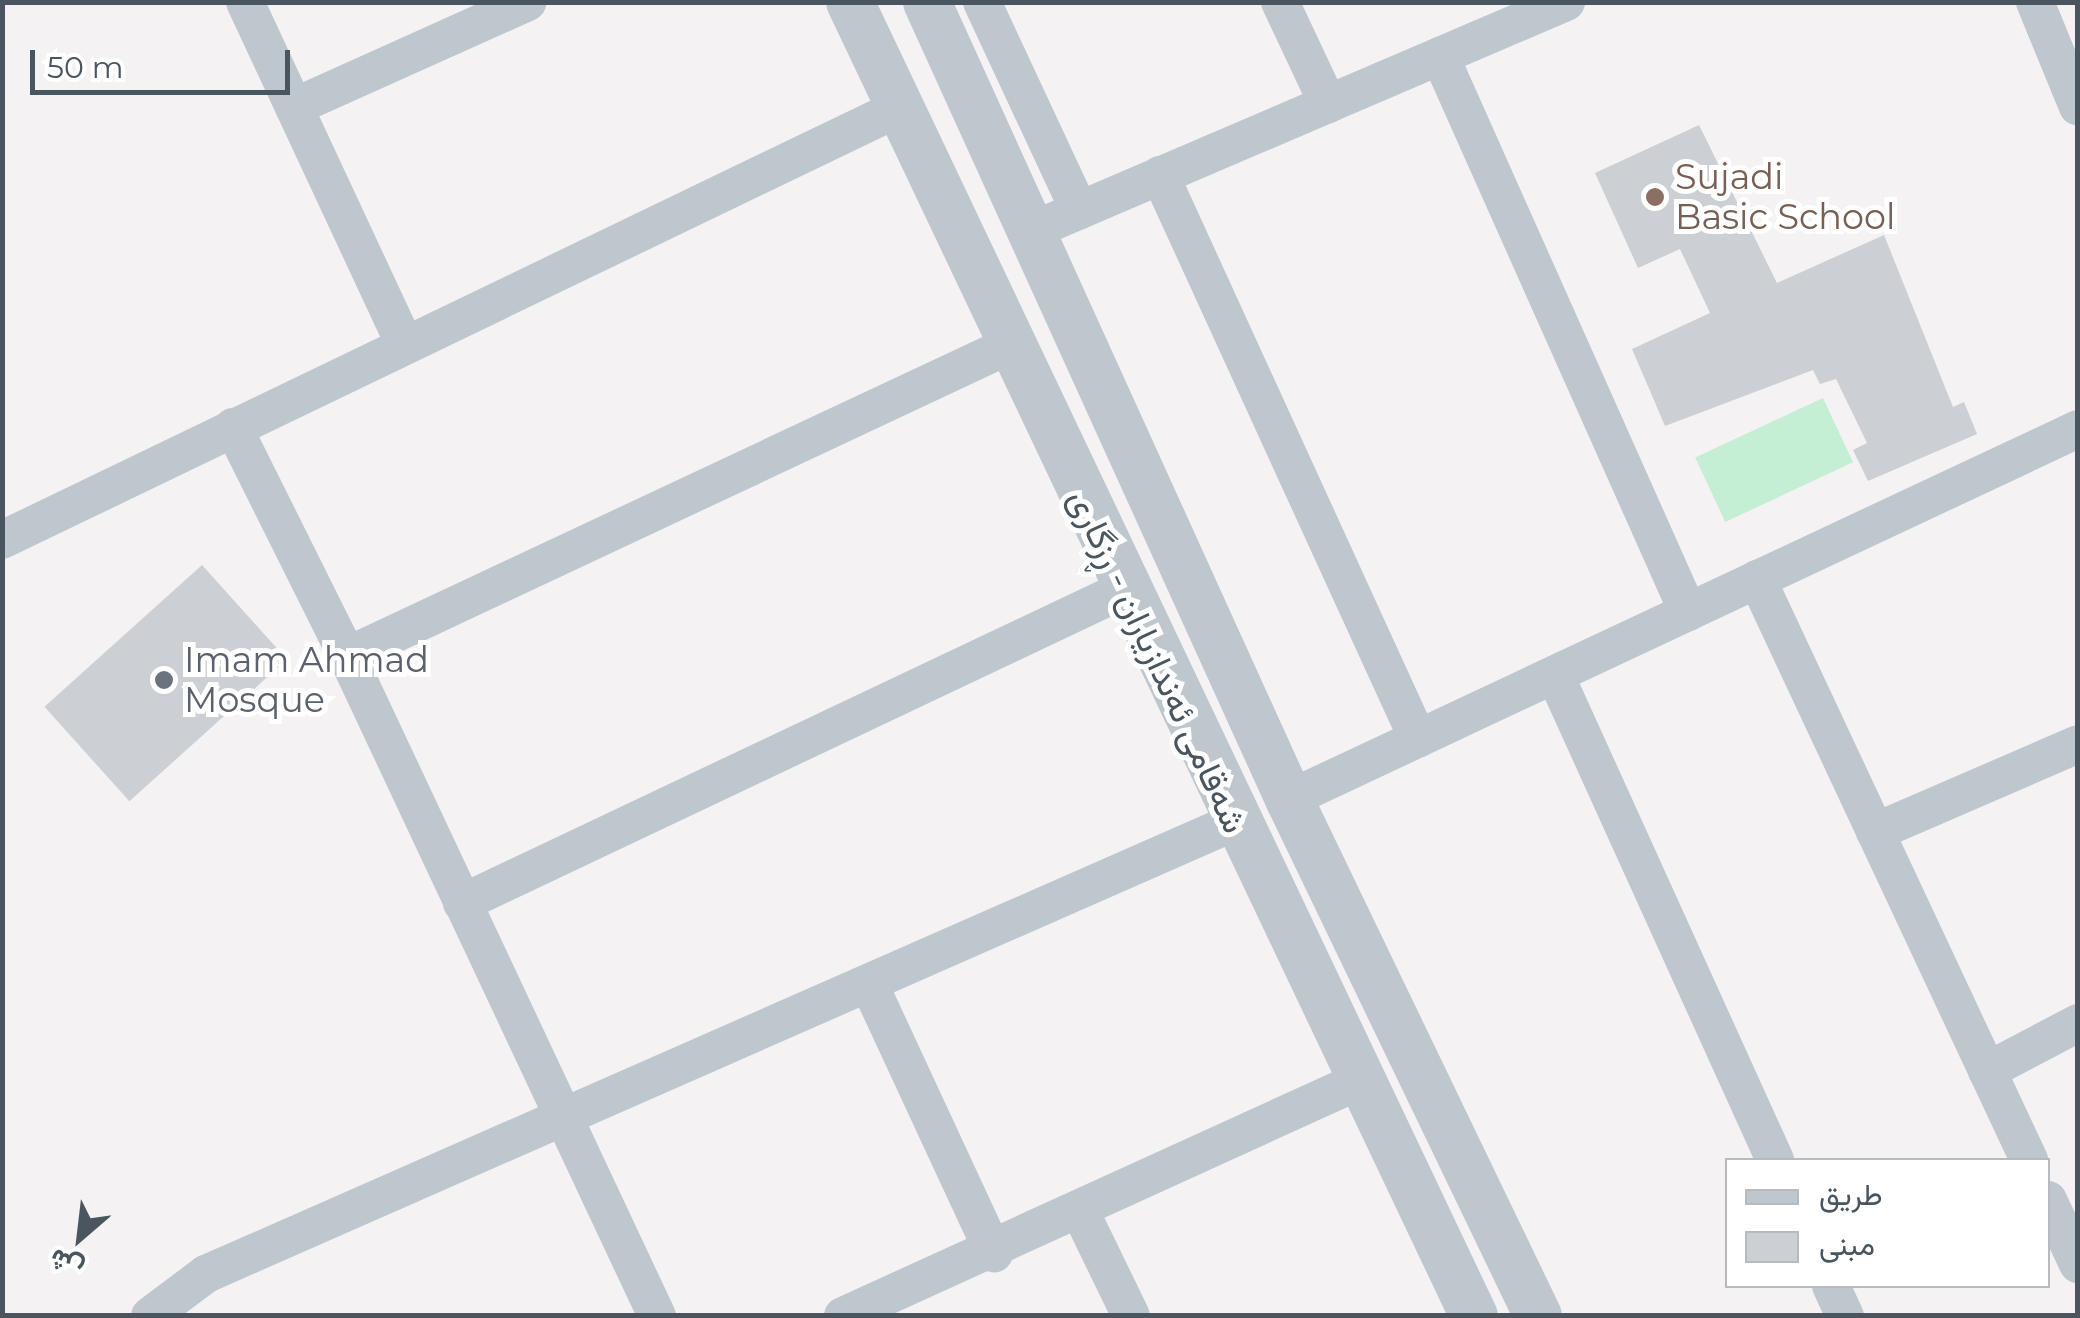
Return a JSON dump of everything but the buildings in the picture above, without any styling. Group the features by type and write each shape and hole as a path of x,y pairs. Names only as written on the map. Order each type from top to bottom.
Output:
{"street":[{"path":"245,2 403,341"},
{"path":"294,107 528,2"},
{"name":"شەقامی ئەندازیاران - ڕزگاری","path":"850,2 1234,822 1474,1316"},
{"name":"شەقامی ئەندازیاران - ڕزگاری","path":"927,2 1289,799 1538,1316"},
{"path":"982,2 1079,210"},
{"path":"1280,2 1328,104"},
{"path":"2035,2 2078,107"},
{"path":"1030,230 1562,3"},
{"path":"1440,56 1688,612"},
{"path":"2,540 403,341 900,108"},
{"path":"1160,175 1418,738"},
{"path":"346,656 1010,345"},
{"path":"1060,452 1119,424"},
{"path":"233,427 346,656 656,1316"},
{"path":"1289,799 2078,429"},
{"path":"1757,579 2028,1158"},
{"path":"462,903 1125,589"},
{"path":"1555,675 1773,1158"},
{"path":"1876,832 2078,744"},
{"path":"150,1316 206,1274 1234,822"},
{"path":"869,984 994,1253"},
{"path":"1988,1072 2078,1023"},
{"path":"843,1316 994,1253 1360,1081"},
{"path":"2050,1204 2078,1264"},
{"path":"1081,1213 1131,1316"},
{"path":"1832,1288 1845,1316"}],"green space":[{"path":"1823,398 1853,462 1725,522 1695,458"}],"place":[{"name":"Sujadi Basic School","path":"1655,197"},
{"name":"Imam Ahmad Mosque","path":"164,680"}]}
